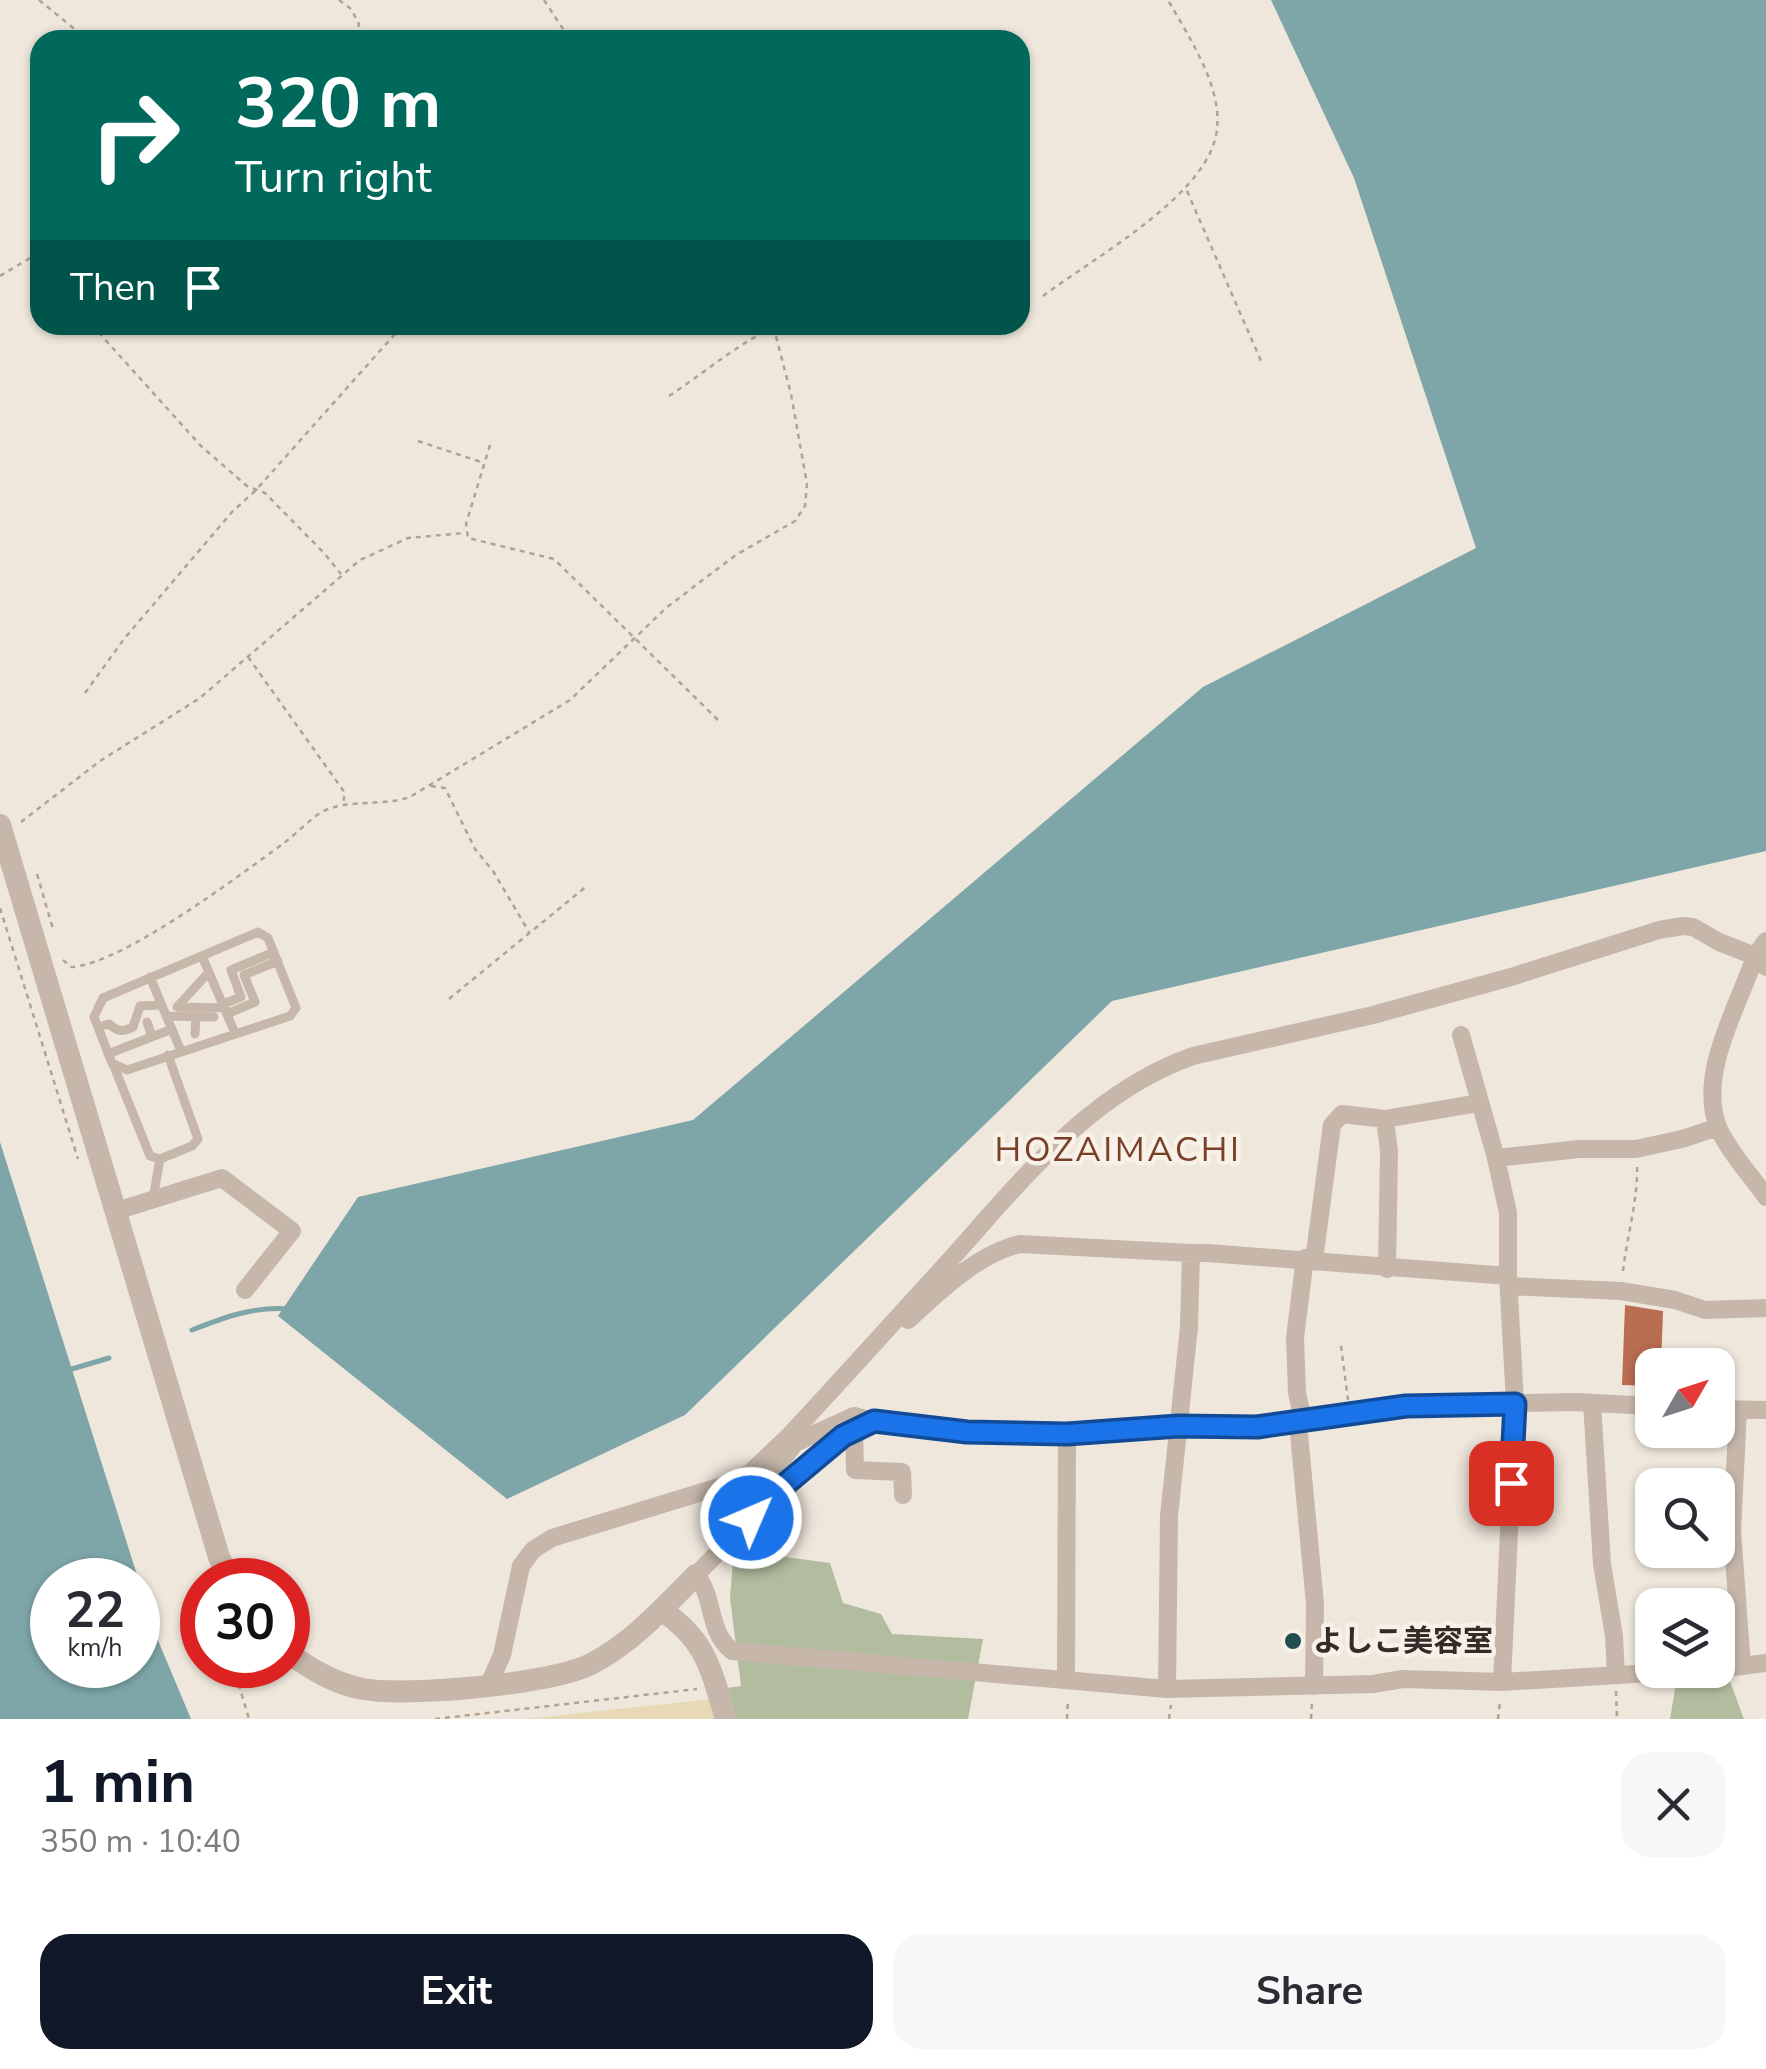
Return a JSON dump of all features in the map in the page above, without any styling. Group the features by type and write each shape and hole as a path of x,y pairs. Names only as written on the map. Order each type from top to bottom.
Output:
{"street":[{"path":"1,827 219,1558"},
{"path":"751,1518 749,1503 792,1439 1018,1184 1081,1121 1110,1098 1168,1065 1494,982 1659,930 1694,927 1719,942 1762,954 1717,1062 1713,1092 1718,1127 1766,1198"},
{"path":"1462,1035 1508,1213 1515,1404 1502,1682"},
{"path":"1314,1686 1315,1604 1296,1393 1295,1338 1332,1125 1342,1114 1385,1119 1479,1103"},
{"path":"1385,1119 1387,1269"},
{"path":"1496,1158 1578,1148 1636,1149 1682,1140 1718,1127"},
{"path":"116,1211 222,1178 292,1230 245,1290"},
{"path":"864,1354 942,1290 1001,1249 1020,1244 1075,1250 1310,1259 1621,1292 1675,1300 1705,1310 1766,1308"},
{"path":"1168,1689 1169,1516 1189,1327 1191,1254"},
{"path":"1592,1403 1602,1564 1616,1675"},
{"path":"489,1684 502,1654 521,1566 533,1550 552,1538 726,1485 750,1473 792,1439 854,1416 967,1432 1067,1434 1178,1426 1257,1427 1406,1406 1635,1405"},
{"path":"1735,1410 1766,1410"},
{"path":"1738,1410 1732,1532 1742,1666"},
{"path":"310,1667 335,1682 360,1689 410,1694 548,1677 589,1666 645,1626 788,1482 854,1430 874,1421"},
{"path":"854,1430 855,1470 902,1472 902,1495"},
{"path":"1066,1678 1067,1434"},
{"path":"696,1574 704,1584 718,1636 732,1651 1168,1689 1374,1684 1403,1679 1502,1682 1635,1674"},
{"path":"661,1610 694,1636 704,1651 726,1719"},
{"path":"1735,1667 1766,1662"}],"lane":[{"path":"110,1059 127,1070 168,1055 180,1051 290,1016 296,1008 268,938 258,932 103,998 94,1017 110,1059 150,1156 160,1159 192,1146 198,1139 168,1055"},
{"path":"202,956 235,1033"},
{"path":"209,972 177,1008 225,1009 241,997 231,970 276,957"},
{"path":"150,978 180,1051"},
{"path":"98,1027 108,1024 125,1031 132,1027 140,1006 162,1005"},
{"path":"166,1016 214,1016"},
{"path":"195,1034 196,1016"},
{"path":"147,1022 152,1037"},
{"path":"110,1059 172,1029"},
{"path":"153,1200 160,1159"}],"path":[{"path":"39,0 76,30"},
{"path":"339,0 351,9 359,24 356,30"},
{"path":"544,0 565,30"},
{"path":"1043,296 1187,190 1212,148 1218,128 1214,98 1200,61 1168,0"},
{"path":"1187,190 1261,361"},
{"path":"0,276 30,259"},
{"path":"101,335 188,433 265,494 342,575"},
{"path":"85,693 134,627 232,512 395,335"},
{"path":"669,396 757,335"},
{"path":"59,954 71,967 103,960 187,911 322,812 342,804 390,804 430,786 570,700 668,607 736,556 794,521 804,506 807,484 776,335"},
{"path":"418,441 486,463"},
{"path":"465,533 490,445"},
{"path":"1,827 16,826 100,761 200,698 360,560 408,538 465,533 477,543 554,559 722,723"},
{"path":"248,658 345,793 342,804"},
{"path":"430,786 445,788 474,849 493,871 529,932"},
{"path":"32,862 54,933"},
{"path":"450,998 588,885"},
{"path":"1621,1292 1628,1230 1638,1189 1636,1149"},
{"path":"1341,1346 1350,1414"},
{"path":"1616,1675 1616,1719"},
{"path":"435,1719 716,1686"},
{"path":"240,1688 249,1719"}],"green space":[{"path":"734,1550 830,1563 843,1603 881,1614 892,1634 983,1639 968,1719 734,1719 727,1688 741,1686 730,1598"},
{"path":"1675,1688 1732,1688 1744,1719 1670,1719"}],"sand":[{"path":"712,1699 718,1719 525,1719"}],"water":[{"path":"1271,0 1766,0 1766,851 1112,1001 685,1415 507,1499 278,1316 358,1197 693,1120 1203,687 1476,548 1354,178"},
{"path":"0,1142 132,1558 30,1558 30,1688 160,1688 160,1645 191,1719 0,1719"}],"building":[{"path":"1625,1305 1663,1311 1662,1348 1635,1348 1635,1385 1622,1385"}],"waterway":[{"path":"192,1330 252,1311 290,1309"},
{"path":"65,1371 109,1358"}],"place":[{"name":"よしこ美容室","path":"1293,1641"}],"district":[{"name":"HOZAIMACHI","path":"1118,1149"}],"route":[{"path":"751,1518 843,1436 874,1421 967,1432 1067,1434 1178,1426 1257,1427 1406,1406 1515,1404 1511,1483"}]}
